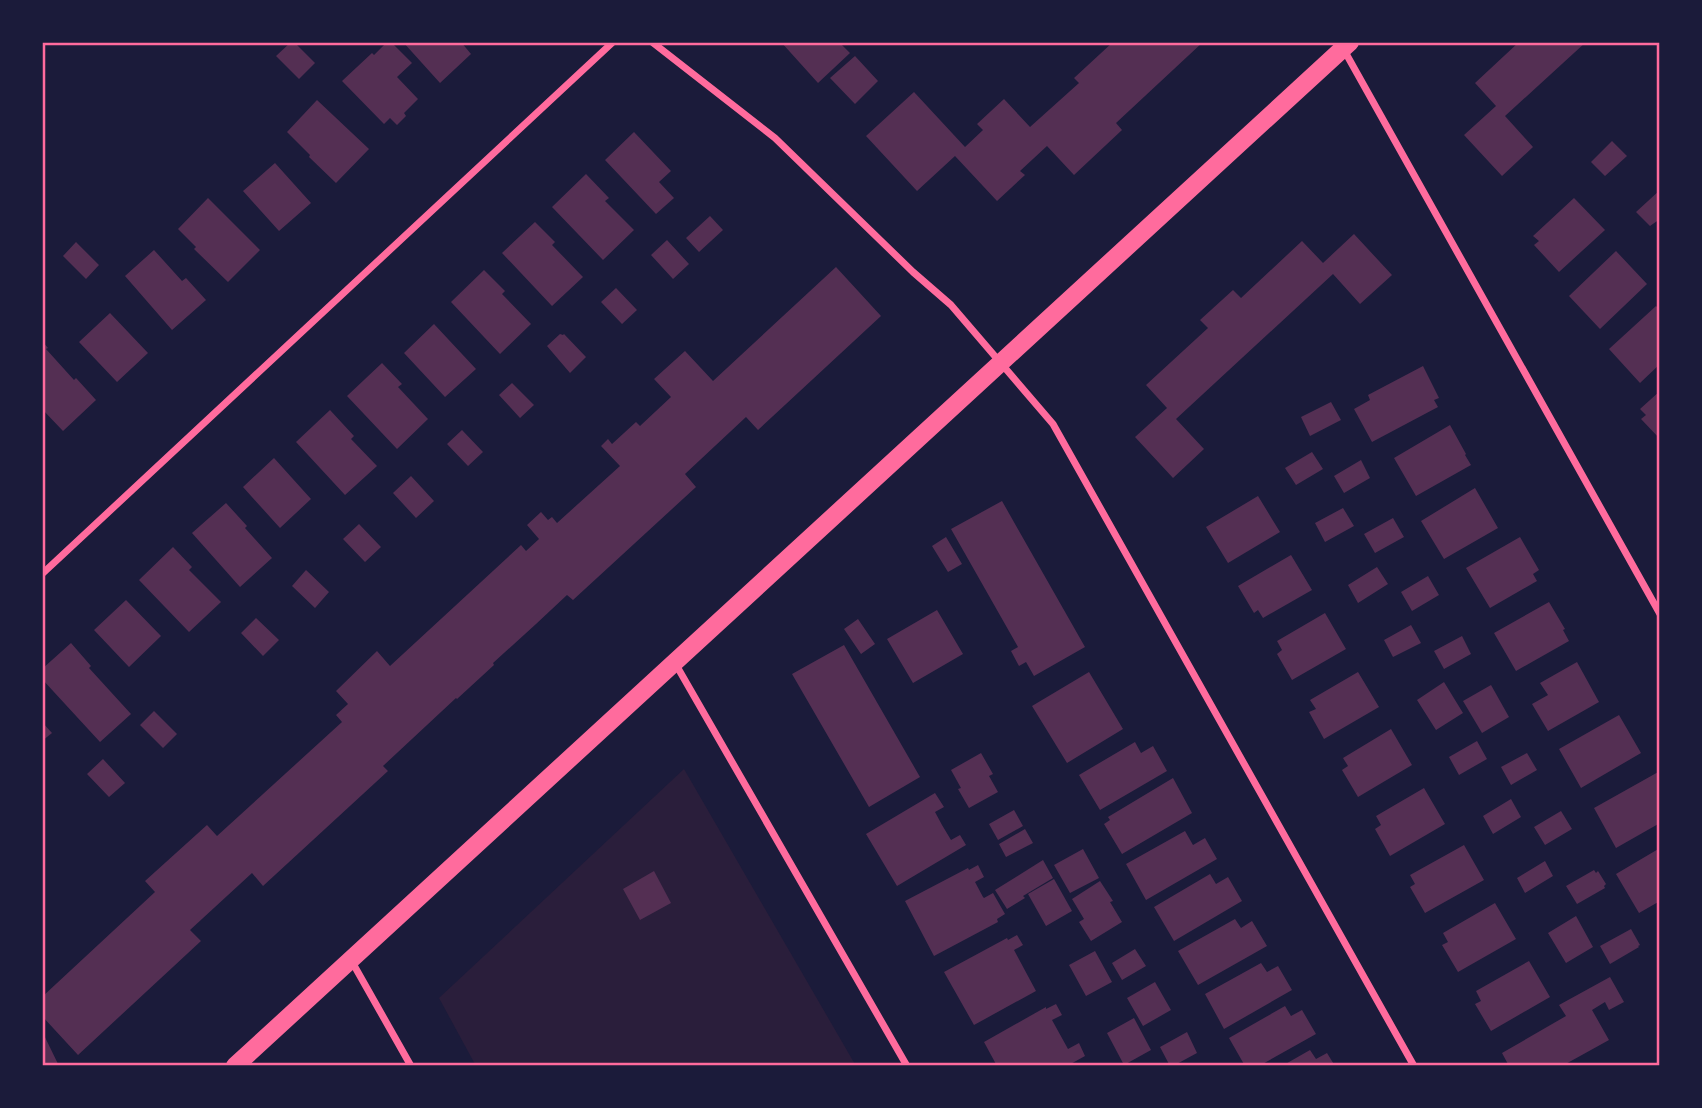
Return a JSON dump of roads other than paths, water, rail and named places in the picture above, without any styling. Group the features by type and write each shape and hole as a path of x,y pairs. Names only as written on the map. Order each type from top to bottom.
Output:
{"main road":[{"path":"235,1066 1347,45"}],"street":[{"path":"42,574 613,42"},
{"path":"652,42 775,138 913,272 951,305 1054,424 1414,1066"},
{"path":"1347,45 1660,613"},
{"path":"674,662 907,1066"},
{"path":"351,960 411,1066"}]}
